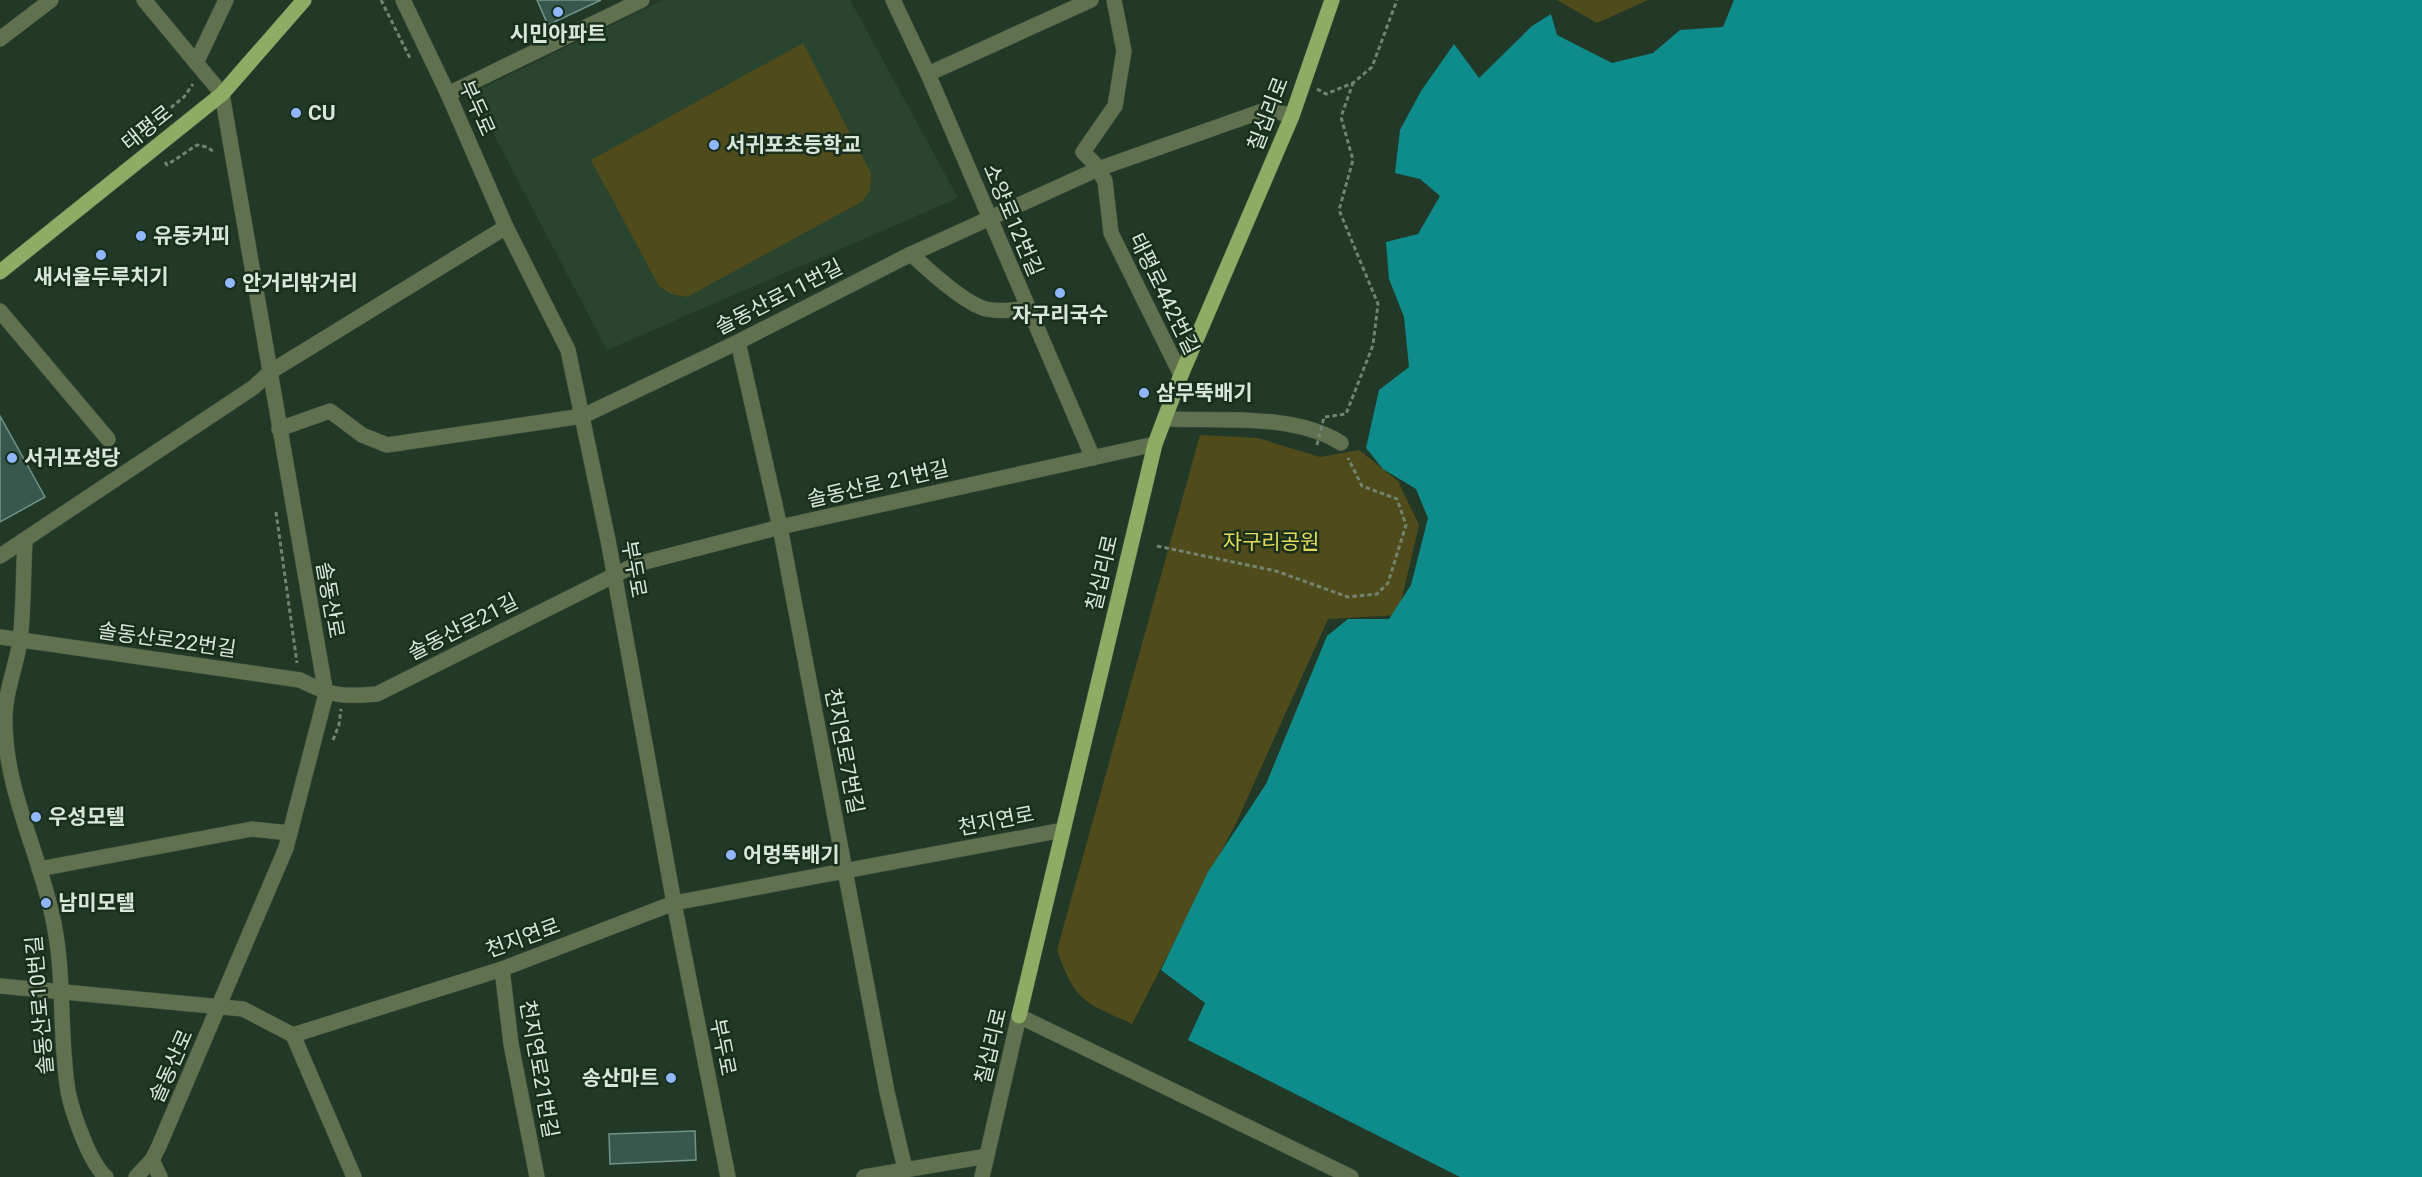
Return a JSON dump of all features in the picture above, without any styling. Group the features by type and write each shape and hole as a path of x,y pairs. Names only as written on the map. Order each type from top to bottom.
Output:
{"main road":[{"name":"태평로","path":"0,272 222,94 304,0"},
{"name":"칠십리로","path":"1019,1016 1155,444 1181,375 1292,116 1332,0"}],"street":[{"path":"0,39 51,0"},
{"path":"144,0 194,70 222,94"},
{"path":"194,70 226,0"},
{"name":"부두로","path":"403,0 448,94 506,227 568,350 583,416 728,1177"},
{"path":"448,94 642,0"},
{"name":"소양로12번길","path":"893,0 928,74 1090,451"},
{"path":"928,74 1091,0"},
{"name":"태평로442번길","path":"1114,0 1124,51 1115,106 1083,152 1106,181 1111,233 1181,375"},
{"name":"솔동산로","path":"136,1177 152,1160 220,1007 290,833 326,694 222,94"},
{"name":"솔동산로11번길","path":"279,429 330,411 363,435 387,445 583,416 738,342 911,254 1098,169 1268,109 1292,116"},
{"path":"0,556 254,387 270,372 506,227"},
{"path":"911,254 937,278 984,308 1007,311 1028,308"},
{"path":"0,311 108,439"},
{"name":"천지연로7번길","path":"738,342 780,527 887,1092 905,1170"},
{"path":"1165,419 1293,424 1327,434 1341,443"},
{"name":"솔동산로 21번길","path":"613,574 637,564 780,527 1090,451 1155,444"},
{"name":"솔동산로10번길","path":"25,541 20,640 4,719 8,760 54,921 60,960 65,1066 69,1094 93,1158 100,1172 106,1177"},
{"name":"솔동산로21길","path":"326,694 351,696 377,694 613,574"},
{"name":"솔동산로22번길","path":"0,637 300,680 326,694"},
{"path":"39,869 252,829 290,833"},
{"name":"천지연로","path":"293,1035 502,969 674,903 1063,830"},
{"name":"천지연로21번길","path":"502,969 511,1044 537,1177"},
{"path":"0,986 243,1009 293,1035 354,1177"},
{"path":"1019,1016 1351,1177"},
{"name":"칠십리로","path":"982,1177 1019,1016"},
{"path":"864,1177 987,1156"},
{"path":"152,1160 160,1177"}],"path":[{"path":"381,0 413,64"},
{"path":"1304,82 1326,94 1353,83 1372,67 1397,0"},
{"path":"194,70 193,87 140,132 166,165 197,145 213,151 217,160"},
{"path":"1317,445 1324,417 1346,414 1372,345 1378,304 1339,210 1353,160 1341,117 1353,83"},
{"path":"1157,546 1276,571 1348,597 1377,594 1388,583 1406,525 1397,499 1362,486 1341,443"},
{"path":"275,502 300,680"}],"shaded area":[{"name":"서귀포초등학교","path":"663,0 850,0 958,198 607,350 472,93"}],"green space":[{"path":"1557,0 1648,0 1597,23"},
{"path":"803,43 871,173 870,190 863,201 687,297 671,294 659,286 591,160"},
{"name":"자구리공원","path":"1200,435 1258,438 1320,457 1359,450 1398,481 1419,525 1398,615 1328,619 1237,821 1132,1024 1083,998 1070,981 1057,950"}],"water":[{"path":"1734,0 2422,0 2422,1177 1460,1177 1188,1040 1205,1003 1161,970 1208,872 1266,784 1327,636 1348,619 1389,619 1411,585 1428,518 1416,489 1383,469 1366,448 1379,390 1409,367 1404,317 1389,279 1386,242 1418,234 1440,196 1420,179 1395,173 1400,130 1421,91 1454,44 1479,78 1532,26 1551,14 1557,35 1612,63 1653,53 1680,30 1723,27"}],"building":[{"name":"시민아파트","path":"537,0 601,0 548,25"},
{"name":"서귀포성당","path":"0,416 45,497 0,522"},
{"path":"695,1131 696,1160 610,1164 609,1134"}],"place":[{"name":"시민아파트","path":"558,12"},
{"name":"CU","path":"296,113"},
{"name":"서귀포초등학교","path":"714,145"},
{"name":"유동커피","path":"141,236"},
{"name":"새서울두루치기","path":"101,255"},
{"name":"안거리밖거리","path":"230,283"},
{"name":"자구리국수","path":"1060,293"},
{"name":"삼무뚝배기","path":"1144,393"},
{"name":"서귀포성당","path":"12,458"},
{"name":"우성모텔","path":"36,817"},
{"name":"어멍뚝배기","path":"731,855"},
{"name":"남미모텔","path":"46,903"},
{"name":"송산마트","path":"671,1078"}]}
